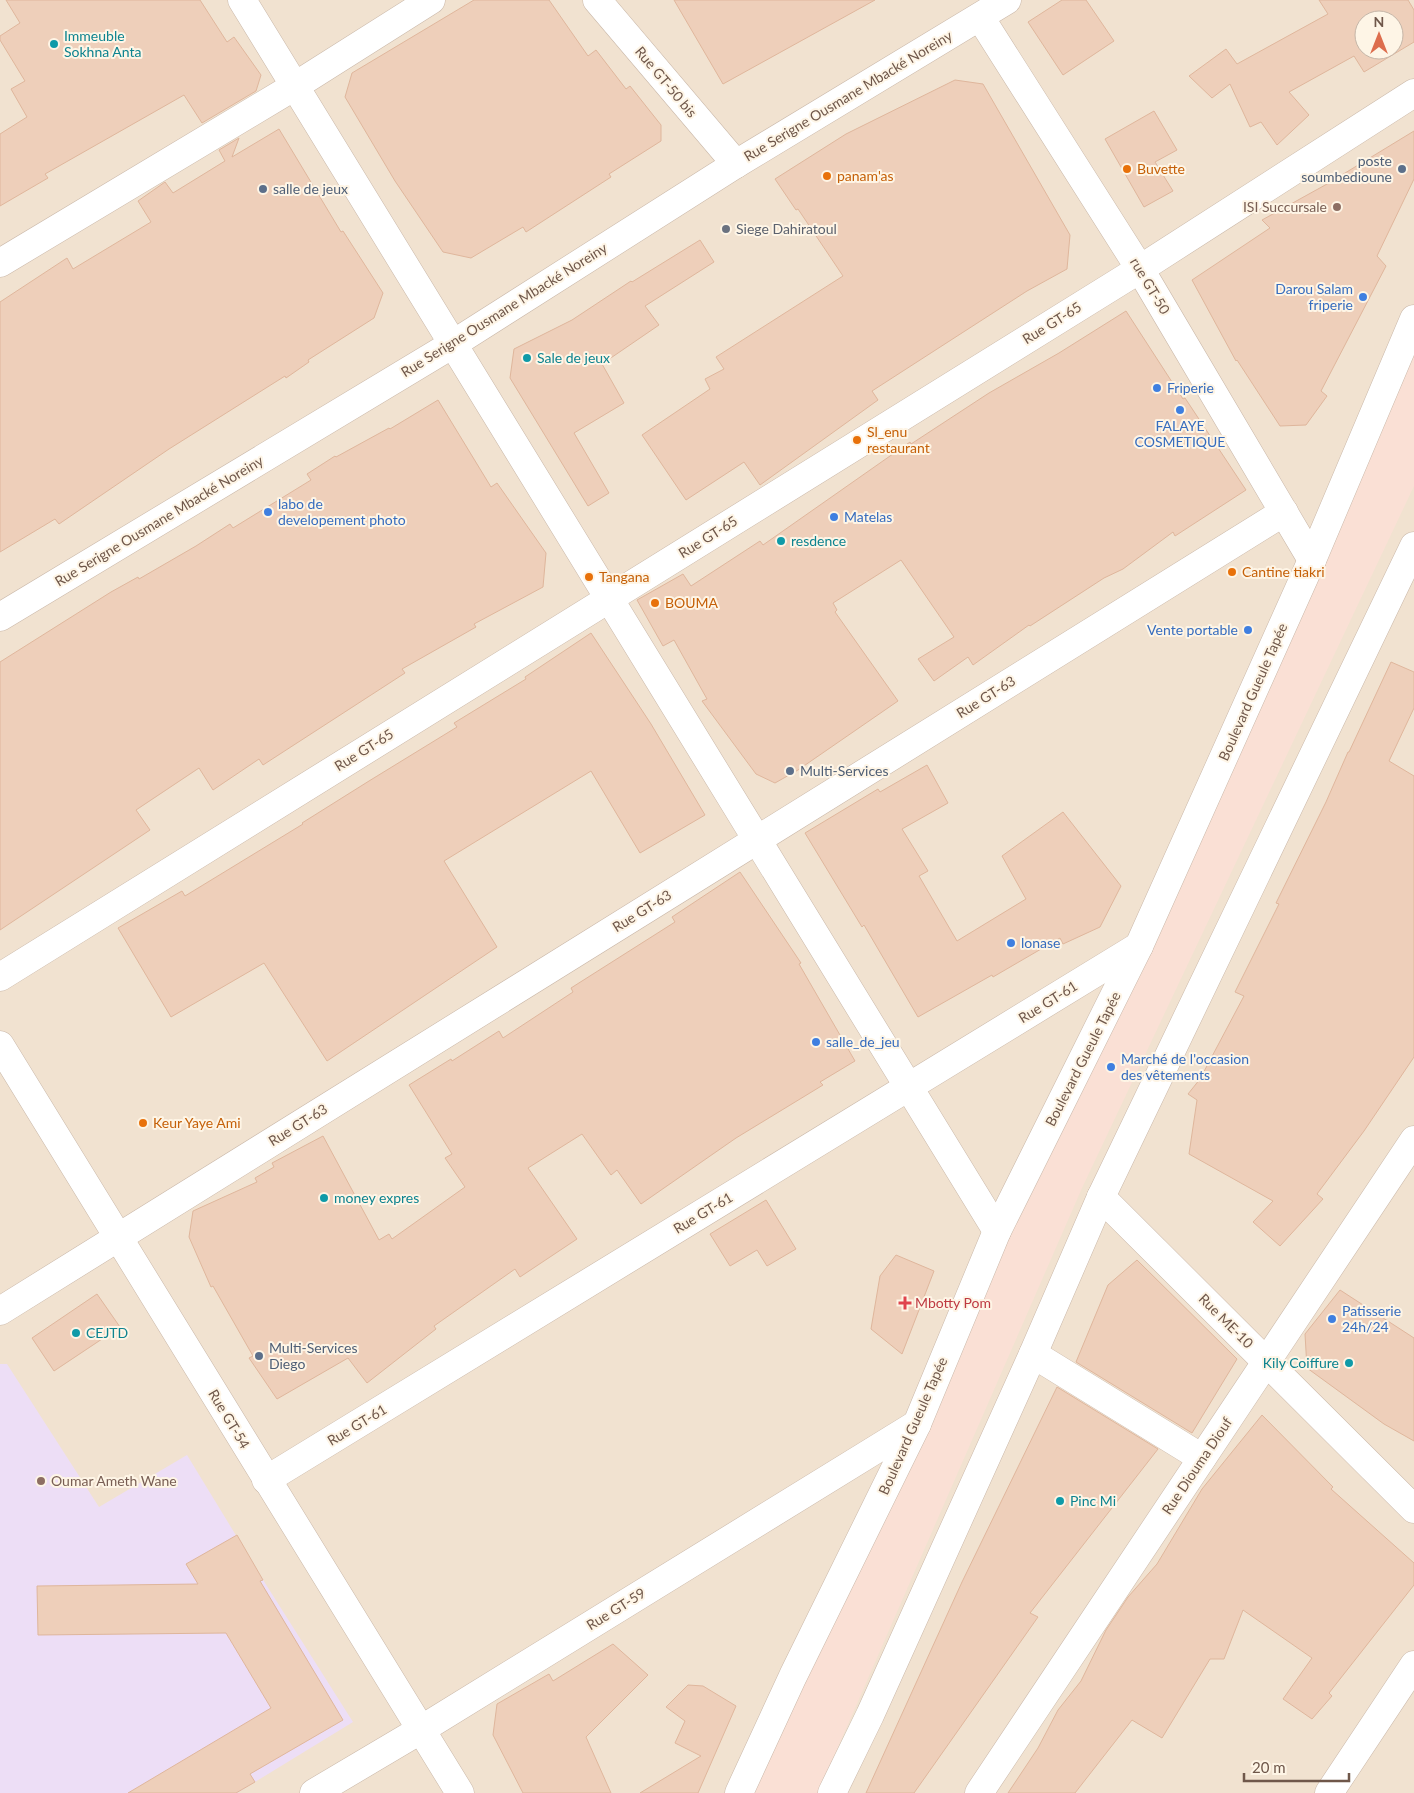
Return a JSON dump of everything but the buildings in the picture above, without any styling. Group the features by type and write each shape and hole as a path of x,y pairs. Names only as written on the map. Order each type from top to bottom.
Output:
{"street":[{"path":"242,0 996,1232"},
{"path":"0,263 295,86 431,0"},
{"name":"Rue GT-50 bis","path":"596,0 736,164"},
{"name":"Rue Serigne Ousmane Mbacké Noreiny","path":"0,618 453,344 736,164 1007,0"},
{"name":"rue GT-50","path":"980,17 1140,269 1312,560"},
{"name":"Rue GT-65","path":"0,977 1140,269 1414,93"},
{"name":"Boulevard Gueule Tapée","path":"739,1793 793,1676 917,1424 996,1232 1139,946 1312,560 1414,319"},
{"name":"Rue GT-63","path":"0,1311 1284,512"},
{"path":"832,1793 870,1716 1033,1354 1101,1197 1408,577 1414,546"},
{"name":"Rue GT-61","path":"266,1480 1139,946"},
{"name":"Rue GT-54","path":"0,1045 460,1793"},
{"name":"Rue Diouma Diouf","path":"979,1793 1414,1140"},
{"name":"Rue ME-10","path":"1101,1197 1414,1509"},
{"path":"1033,1354 1202,1458"},
{"name":"Rue GT-59","path":"314,1793 422,1729 917,1424"},
{"path":"1330,1793 1414,1665"}],"shaded area":[{"path":"0,0 1414,0 1414,1793 0,1793"},
{"name":"Marché de l'occasion des vêtements","path":"1414,328 1414,486 1082,1188 818,1793 740,1793"},
{"path":"0,1364 7,1364 99,1507 187,1455 353,1722 237,1793 0,1793"}],"place":[{"name":"Immeuble Sokhna Anta","path":"54,44"},
{"name":"Buvette","path":"1127,169"},
{"name":"poste soumbedioune","path":"1402,169"},
{"name":"panam'as","path":"827,176"},
{"name":"salle de jeux","path":"263,189"},
{"name":"ISI Succursale","path":"1337,207"},
{"name":"Siege Dahiratoul","path":"726,229"},
{"name":"Darou Salam friperie","path":"1363,297"},
{"name":"Sale de jeux","path":"527,358"},
{"name":"Friperie","path":"1157,388"},
{"name":"FALAYE COSMETIQUE","path":"1180,410"},
{"name":"Sl_enu restaurant","path":"857,440"},
{"name":"labo de developement photo","path":"268,512"},
{"name":"Matelas","path":"834,517"},
{"name":"resdence","path":"781,541"},
{"name":"Cantine tiakri","path":"1232,572"},
{"name":"Tangana","path":"589,577"},
{"name":"BOUMA","path":"655,603"},
{"name":"Vente portable","path":"1248,630"},
{"name":"Multi-Services","path":"790,771"},
{"name":"lonase","path":"1011,943"},
{"name":"salle_de_jeu","path":"816,1042"},
{"name":"Marché de l'occasion des vêtements","path":"1111,1067"},
{"name":"Keur Yaye Ami","path":"143,1123"},
{"name":"money expres","path":"324,1198"},
{"name":"Mbotty Pom","path":"905,1303"},
{"name":"Patisserie 24h/24","path":"1332,1319"},
{"name":"CEJTD","path":"76,1333"},
{"name":"Multi-Services Diego","path":"259,1356"},
{"name":"Kily Coiffure","path":"1349,1363"},
{"name":"Oumar Ameth Wane","path":"41,1481"},
{"name":"Pinc Mi","path":"1060,1501"}]}
